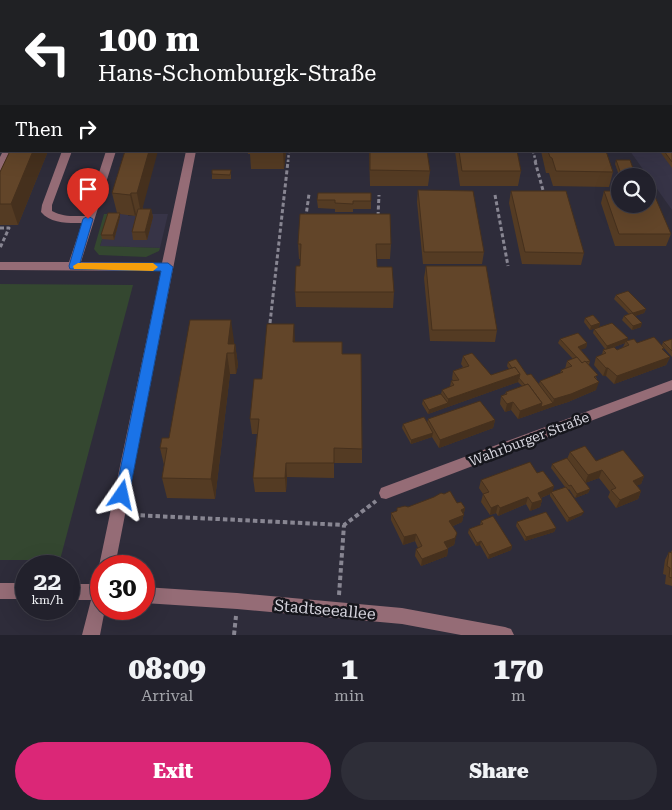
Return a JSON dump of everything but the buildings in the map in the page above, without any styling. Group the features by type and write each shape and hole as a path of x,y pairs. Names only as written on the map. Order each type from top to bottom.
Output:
{"street":[{"path":"0,169 8,152"},
{"path":"67,152 47,205 47,212 60,219 88,219"},
{"path":"74,266 111,152"},
{"path":"109,555 191,152"},
{"path":"0,266 168,267"},
{"name":"Wahrburger Straße","path":"386,493 672,386"},
{"path":"0,591 15,591"},
{"name":"Stadtseeallee","path":"155,596 338,610 439,622 505,635"},
{"path":"91,635 94,620"}],"path":[{"path":"270,323 289,152"},
{"path":"533,152 544,195"},
{"path":"309,194 306,216 316,216"},
{"path":"371,218 378,218 379,195"},
{"path":"495,195 508,266"},
{"path":"0,228 9,228 0,248"},
{"path":"118,514 344,526 386,493"},
{"path":"338,610 344,526"}],"shaded area":[{"path":"631,152 672,152 672,210 656,188 656,168 642,168"},
{"path":"110,214 135,216 136,214 168,214 160,248 100,246"}],"green space":[{"path":"104,214 110,214 100,246 160,248 159,251 146,257 99,255 94,249"},
{"path":"0,284 133,285 61,555 15,555 15,560 0,560"}],"slow traffic":[{"path":"78,266 153,267"}],"route":[{"path":"88,219 74,266 168,267 122,495"}]}
